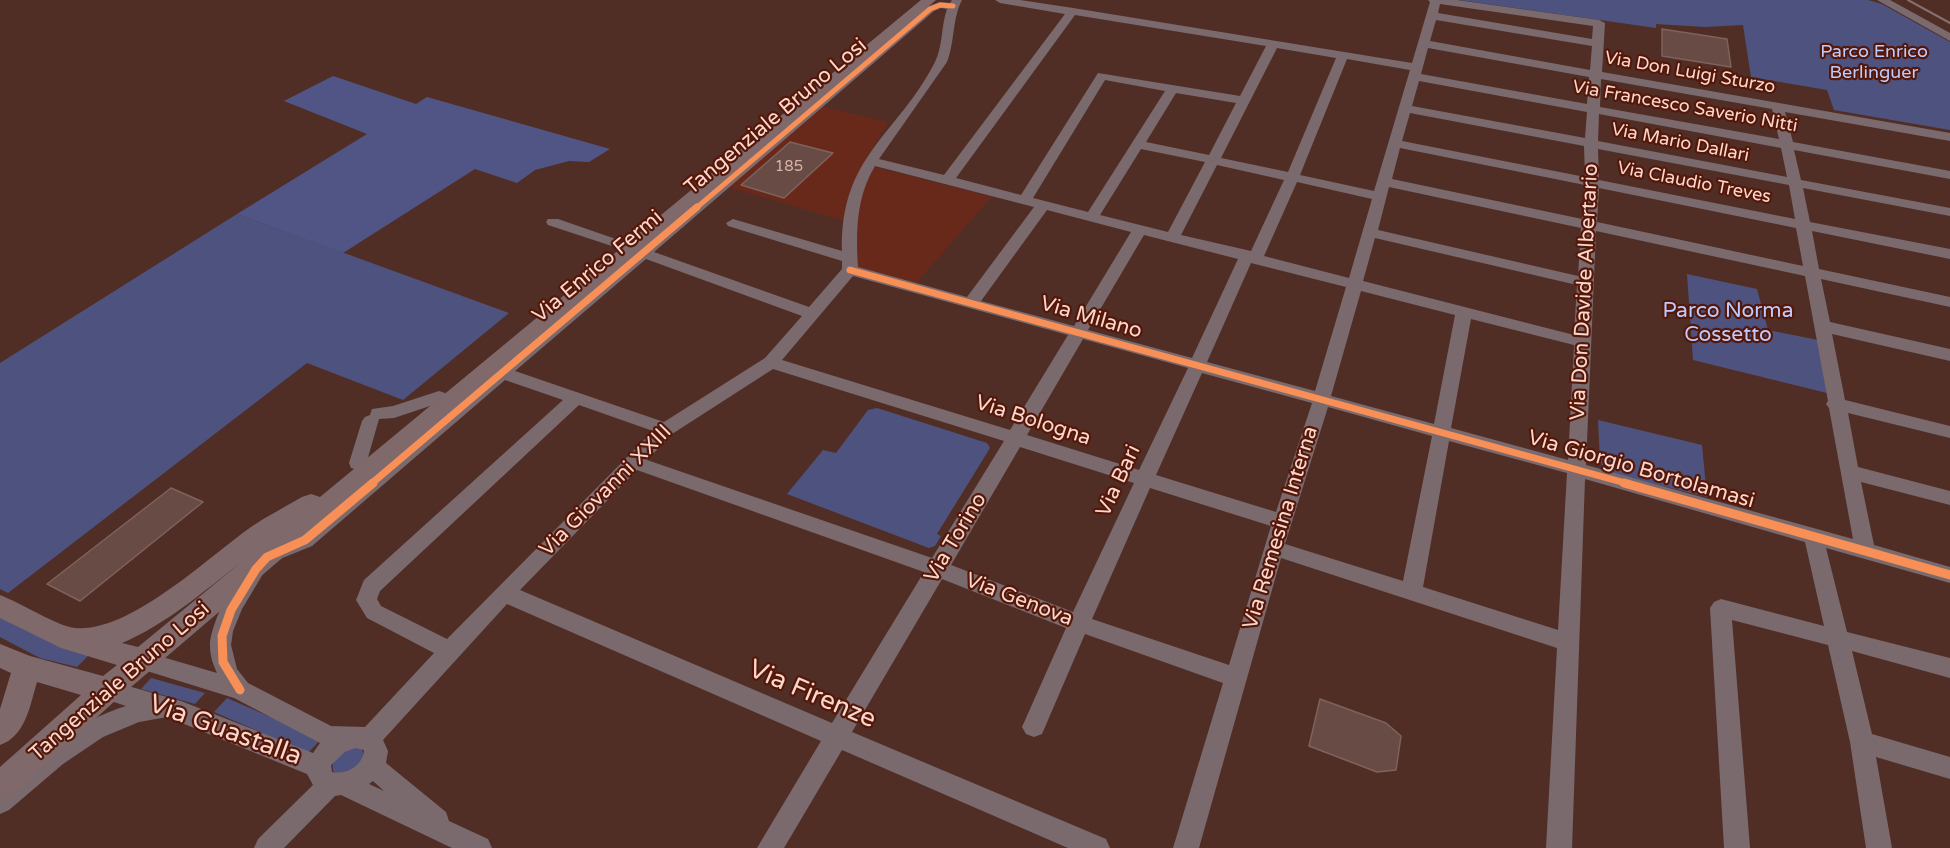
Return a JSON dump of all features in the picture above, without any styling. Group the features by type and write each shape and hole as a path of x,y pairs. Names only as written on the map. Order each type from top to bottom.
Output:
{"main road":[{"name":"Tangenziale Bruno Losi","path":"135,658 311,503 439,397 632,249 788,105 918,0"},
{"name":"Tangenziale Bruno Losi","path":"0,765 265,558 929,0"},
{"name":"Via Guastalla","path":"71,640 102,639 132,627 184,592 261,533 311,503"},
{"name":"Via Guastalla","path":"1,607 71,640 135,658"},
{"name":"Via Guastalla","path":"0,656 27,667 99,687"},
{"path":"0,732 12,717 27,667"},
{"name":"Tangenziale Bruno Losi","path":"0,786 99,687"}],"street":[{"name":"Via Francesco Saverio Nitti","path":"1000,0 1342,54 1594,109 1950,175"},
{"name":"Via Remesina Interna","path":"1186,848 1235,677 1321,401 1404,108 1425,45 1435,0"},
{"name":"Via Don Davide Albertario","path":"1435,0 1599,23 1598,75 1591,144 1592,183 1582,342 1559,848"},
{"path":"1882,0 1950,38"},
{"name":"Via Enrico Fermi","path":"265,558 305,540 500,372 632,249 930,9 955,3"},
{"path":"850,264 849,218 856,189 871,161 942,60 955,3"},
{"path":"948,180 1073,11"},
{"path":"1433,16 1599,44"},
{"path":"1173,237 1273,44"},
{"name":"Via Don Luigi Sturzo","path":"1425,45 1950,137"},
{"name":"Via Bari","path":"1034,727 1078,622 1198,367 1292,178 1342,54"},
{"path":"1025,199 1102,76 1245,101"},
{"path":"1092,216 1173,88"},
{"path":"1778,107 1795,182 1835,404 1865,552"},
{"name":"Via Mario Dallari","path":"1404,108 1950,212"},
{"name":"Via Claudio Treves","path":"1394,143 1950,254"},
{"path":"1138,144 1379,196"},
{"path":"871,161 1252,256 1582,342"},
{"path":"1383,181 1950,302"},
{"path":"971,303 1044,204"},
{"path":"553,222 813,314"},
{"name":"Via Milano","path":"733,223 971,303 1321,401"},
{"name":"Via Torino","path":"770,848 1141,228"},
{"path":"1369,232 1585,282"},
{"name":"Via Giovanni XXIII","path":"364,746 504,593 666,429 771,362 813,314 850,264"},
{"path":"1411,593 1464,312"},
{"path":"1822,326 1950,355"},
{"name":"Via Bologna","path":"771,362 1282,522"},
{"path":"500,372 666,429"},
{"path":"358,464 381,415 439,397"},
{"path":"450,651 374,612 366,600 371,586 576,398"},
{"name":"Via Giorgio Bortolamasi","path":"1321,401 1576,469 1950,575"},
{"path":"1835,404 1950,432"},
{"name":"Via Genova","path":"633,462 937,568 1078,622 1235,677"},
{"path":"1849,472 1950,498"},
{"path":"1814,538 1862,742 1879,848"},
{"path":"1274,548 1568,642"},
{"path":"240,690 230,679 224,667 219,650 220,640 226,620 241,592 265,558"},
{"name":"Via Firenze","path":"504,593 1097,848"},
{"path":"1737,848 1721,608 1836,636 1950,668"},
{"name":"Via Guastalla","path":"135,658 240,690 328,736 364,746"},
{"name":"Via Guastalla","path":"99,687 181,711 331,779"},
{"path":"0,802 48,761 82,738 120,718 160,709 181,711"},
{"path":"0,813 82,738"},
{"path":"1862,742 1950,768"},
{"path":"331,779 326,753 364,746"},
{"path":"267,848 331,779 362,776 364,746"},
{"path":"364,746 377,770 454,835"},
{"path":"331,779 479,848"}],"shaded area":[{"path":"333,76 416,104 427,97 610,149 589,162 569,161 535,170 517,183 475,169 343,253 237,214 367,134 284,101"},
{"path":"816,105 888,122 863,164 991,197 912,288 851,269 849,222 721,185"}],"green space":[{"name":"Parco Enrico Berlinguer","path":"1459,0 1868,0 1882,4 1950,42 1950,130 1834,110 1827,90 1751,77 1743,25 1705,27 1656,24 1656,28"},
{"path":"237,214 509,313 403,400 307,363 8,593 0,589 0,363"},
{"name":"Parco Norma Cossetto","path":"1687,274 1757,289 1768,330 1818,340 1827,393 1693,360"},
{"path":"877,408 987,443 990,448 937,534 941,536 935,546 929,548 787,494 823,450 836,453 868,410"},
{"path":"1598,420 1702,445 1707,497 1606,472 1600,462"},
{"path":"0,617 89,655 77,667 40,658 0,637"},
{"path":"151,678 205,693 195,704 141,689"},
{"path":"227,698 321,739 308,753 214,712"},
{"path":"350,746 362,748 364,759 355,770 337,774 333,771 332,761"}],"building":[{"path":"1662,29 1727,39 1731,67 1662,56"},
{"path":"790,142 833,153 784,198 741,185"},
{"path":"171,488 203,502 80,601 47,584"},
{"path":"1320,699 1386,723 1401,736 1396,770 1377,772 1309,746"}],"railway":[{"path":"1908,0 1950,23"}],"cycle path":[{"path":"240,690 223,662 222,636 231,610 264,559 305,540 930,9 940,5 953,6"},
{"path":"850,270 1576,469 1950,575"}]}
